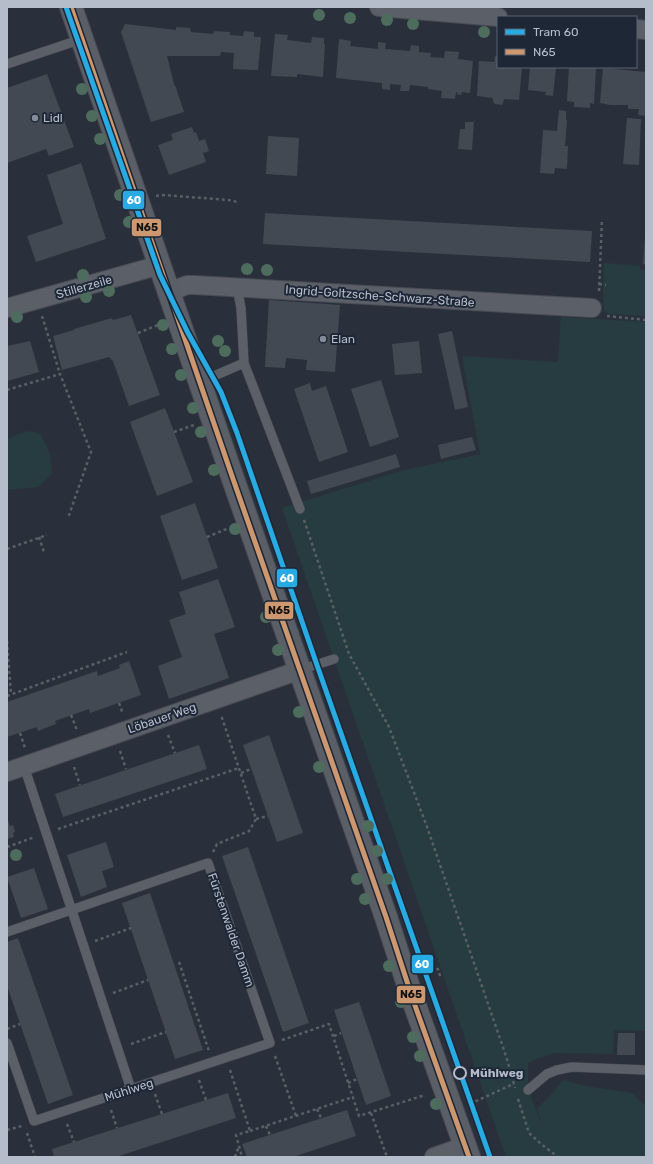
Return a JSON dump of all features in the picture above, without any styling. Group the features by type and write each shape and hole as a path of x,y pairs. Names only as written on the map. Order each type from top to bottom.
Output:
{"main road":[{"path":"71,7 467,1151"}],"street":[{"path":"379,7 497,17"},
{"name":"Stillerzeile","path":"7,308 160,265"},
{"name":"Ingrid-Goltzsche-Schwarz-Straße","path":"169,292 188,285 238,287 595,310"},
{"name":"Löbauer Weg","path":"7,772 300,670"},
{"path":"434,1157 467,1151"}],"lane":[{"path":"7,64 82,39"},
{"path":"238,287 241,308 244,363 300,509"},
{"path":"200,382 244,363"},
{"path":"300,670 334,659"},
{"path":"24,766 131,1089"},
{"name":"Fürstenwalder Damm","path":"72,910 208,863 270,1043"},
{"path":"7,932 72,910"},
{"name":"Mühlweg","path":"7,1043 34,1121 226,1059 270,1043"},
{"path":"528,1090 547,1074 564,1068 646,1070"}],"path":[{"path":"156,196 163,195 229,200 237,202"},
{"path":"602,220 600,284 595,310 609,317 646,320"},
{"path":"600,284 606,284"},
{"path":"38,300 49,342 60,374 91,452 68,518"},
{"path":"138,333 158,325"},
{"path":"7,390 60,374"},
{"path":"174,432 194,425"},
{"path":"300,509 349,654 389,727 426,824 506,1056 516,1091"},
{"path":"207,537 229,528"},
{"path":"7,549 47,535"},
{"path":"39,537 44,552"},
{"path":"7,641 11,694"},
{"path":"7,696 126,652"},
{"path":"215,700 256,819"},
{"path":"7,847 239,768"},
{"path":"240,774 251,769"},
{"path":"208,863 217,844 249,831 256,819 268,816"},
{"path":"83,945 131,928"},
{"path":"179,962 213,1062"},
{"path":"100,998 148,980"},
{"path":"7,1029 20,1024"},
{"path":"296,1116 270,1043 330,1024 359,1116 425,1095"},
{"path":"117,1048 166,1032"},
{"path":"334,1036 342,1033"},
{"path":"226,1059 250,1131"},
{"path":"196,1068 206,1100"},
{"path":"348,1083 357,1079"},
{"path":"151,1082 162,1114"},
{"path":"452,1110 478,1101 484,1096 513,1084"},
{"path":"106,1097 117,1128"},
{"path":"242,1157 236,1135 353,1097"},
{"path":"518,1098 529,1133 540,1144 558,1157"},
{"path":"317,1109 322,1118"},
{"path":"63,1112 74,1142"},
{"path":"371,1113 387,1157"},
{"path":"266,1126 270,1135"},
{"path":"27,1131 35,1157"},
{"path":"235,1157 239,1146"}],"green space":[{"path":"604,263 640,266 640,270 646,270 646,316 610,314 604,311"},
{"path":"561,317 646,322 646,1031 614,1030 613,1054 553,1053 528,1063 528,1090 542,1125 537,1109 563,1080 585,1086 632,1093 643,1104 646,1104 646,1157 506,1157 282,508 401,471 480,454 462,356 558,362"},
{"path":"27,431 40,433 50,454 52,474 38,487 7,490 7,439"}],"building":[{"path":"125,24 176,30 176,27 190,28 191,32 213,34 214,31 230,32 230,35 243,36 244,31 254,32 254,37 261,37 258,70 233,69 234,53 221,52 220,56 167,56 175,87 176,86 184,112 151,122 121,32"},
{"path":"275,34 288,35 287,40 311,43 312,37 324,38 323,77 297,74 297,77 271,76"},
{"path":"339,39 351,41 350,46 378,49 378,42 386,43 385,49 410,51 411,45 419,46 419,52 431,53 430,57 444,58 445,51 459,52 458,59 473,61 470,93 462,92 461,95 457,94 456,92 455,99 441,98 442,91 428,89 428,87 410,85 409,91 400,91 401,85 390,84 390,90 382,89 382,83 336,78"},
{"path":"495,56 497,56 497,68 522,68 519,100 504,99 502,105 495,104 493,102 493,98 477,96 479,61 494,62"},
{"path":"530,68 556,68 553,96 545,95 546,92 528,90"},
{"path":"569,68 596,68 594,104 590,103 590,108 574,107 574,102 567,101"},
{"path":"603,68 646,72 646,116 638,115 639,109 628,109 628,105 610,105 600,103"},
{"name":"Lidl","path":"47,74 74,147 49,156 46,149 7,163 7,88"},
{"path":"559,110 566,111 567,120 565,146 568,146 567,169 555,168 554,174 540,173 543,130 557,131"},
{"path":"627,118 641,119 639,165 623,164"},
{"path":"465,122 474,122 472,150 458,149 460,129 465,129"},
{"path":"192,127 194,133 196,132 199,141 205,139 209,151 203,153 206,162 169,175 158,145 173,140 171,134"},
{"path":"268,136 299,138 297,176 266,174"},
{"path":"81,163 106,239 36,262 27,236 63,224 47,175"},
{"path":"265,213 592,231 590,262 263,244"},
{"path":"646,237 646,265 643,264"},
{"path":"269,300 340,305 335,372 306,370 307,360 286,358 285,368 265,367"},
{"path":"131,315 160,395 129,406 113,361 109,357 62,370 53,336 112,318 113,320"},
{"path":"452,331 468,407 455,410 438,334"},
{"path":"30,341 39,372 7,381 7,346"},
{"path":"419,341 422,373 395,375 392,344"},
{"path":"381,380 399,437 370,447 351,389"},
{"path":"310,383 312,391 326,386 348,452 319,462 294,389"},
{"path":"165,408 193,482 157,496 130,422"},
{"path":"472,437 476,450 441,459 438,445"},
{"path":"396,454 400,467 311,494 307,481"},
{"path":"195,503 218,568 182,580 160,516"},
{"path":"218,579 235,627 214,634 229,678 169,699 158,666 182,657 169,620 186,614 179,592"},
{"path":"129,661 141,695 90,713 89,709 55,721 56,724 38,731 37,727 7,737 7,702 97,671 98,676 120,668 119,665"},
{"path":"269,735 303,833 277,842 243,745"},
{"path":"199,745 207,769 63,817 55,794"},
{"path":"7,818 10,826 13,825 15,832 13,833 14,837 7,839"},
{"path":"106,842 114,867 102,871 107,887 81,897 67,855"},
{"path":"248,847 309,1023 283,1032 222,856"},
{"path":"34,868 48,909 21,918 7,877"},
{"path":"150,893 203,1050 175,1059 122,903"},
{"path":"18,938 73,1095 48,1104 7,986 7,942"},
{"path":"359,1002 391,1096 366,1105 334,1010"},
{"path":"618,1033 635,1033 635,1055 617,1055"},
{"path":"228,1093 236,1118 116,1157 54,1157 52,1149"},
{"path":"347,1110 356,1136 293,1157 247,1157 242,1144"}],"tram line":[{"name":"60","path":"66,7 160,275 188,333 221,392 237,433 490,1157"}],"transit line":[{"name":"N65","path":"71,7 232,476 386,917 412,997 469,1157"}],"place":[{"name":"Lidl","path":"35,118"},
{"name":"Elan","path":"323,339"},
{"name":"Mühlweg","path":"460,1073"}]}
